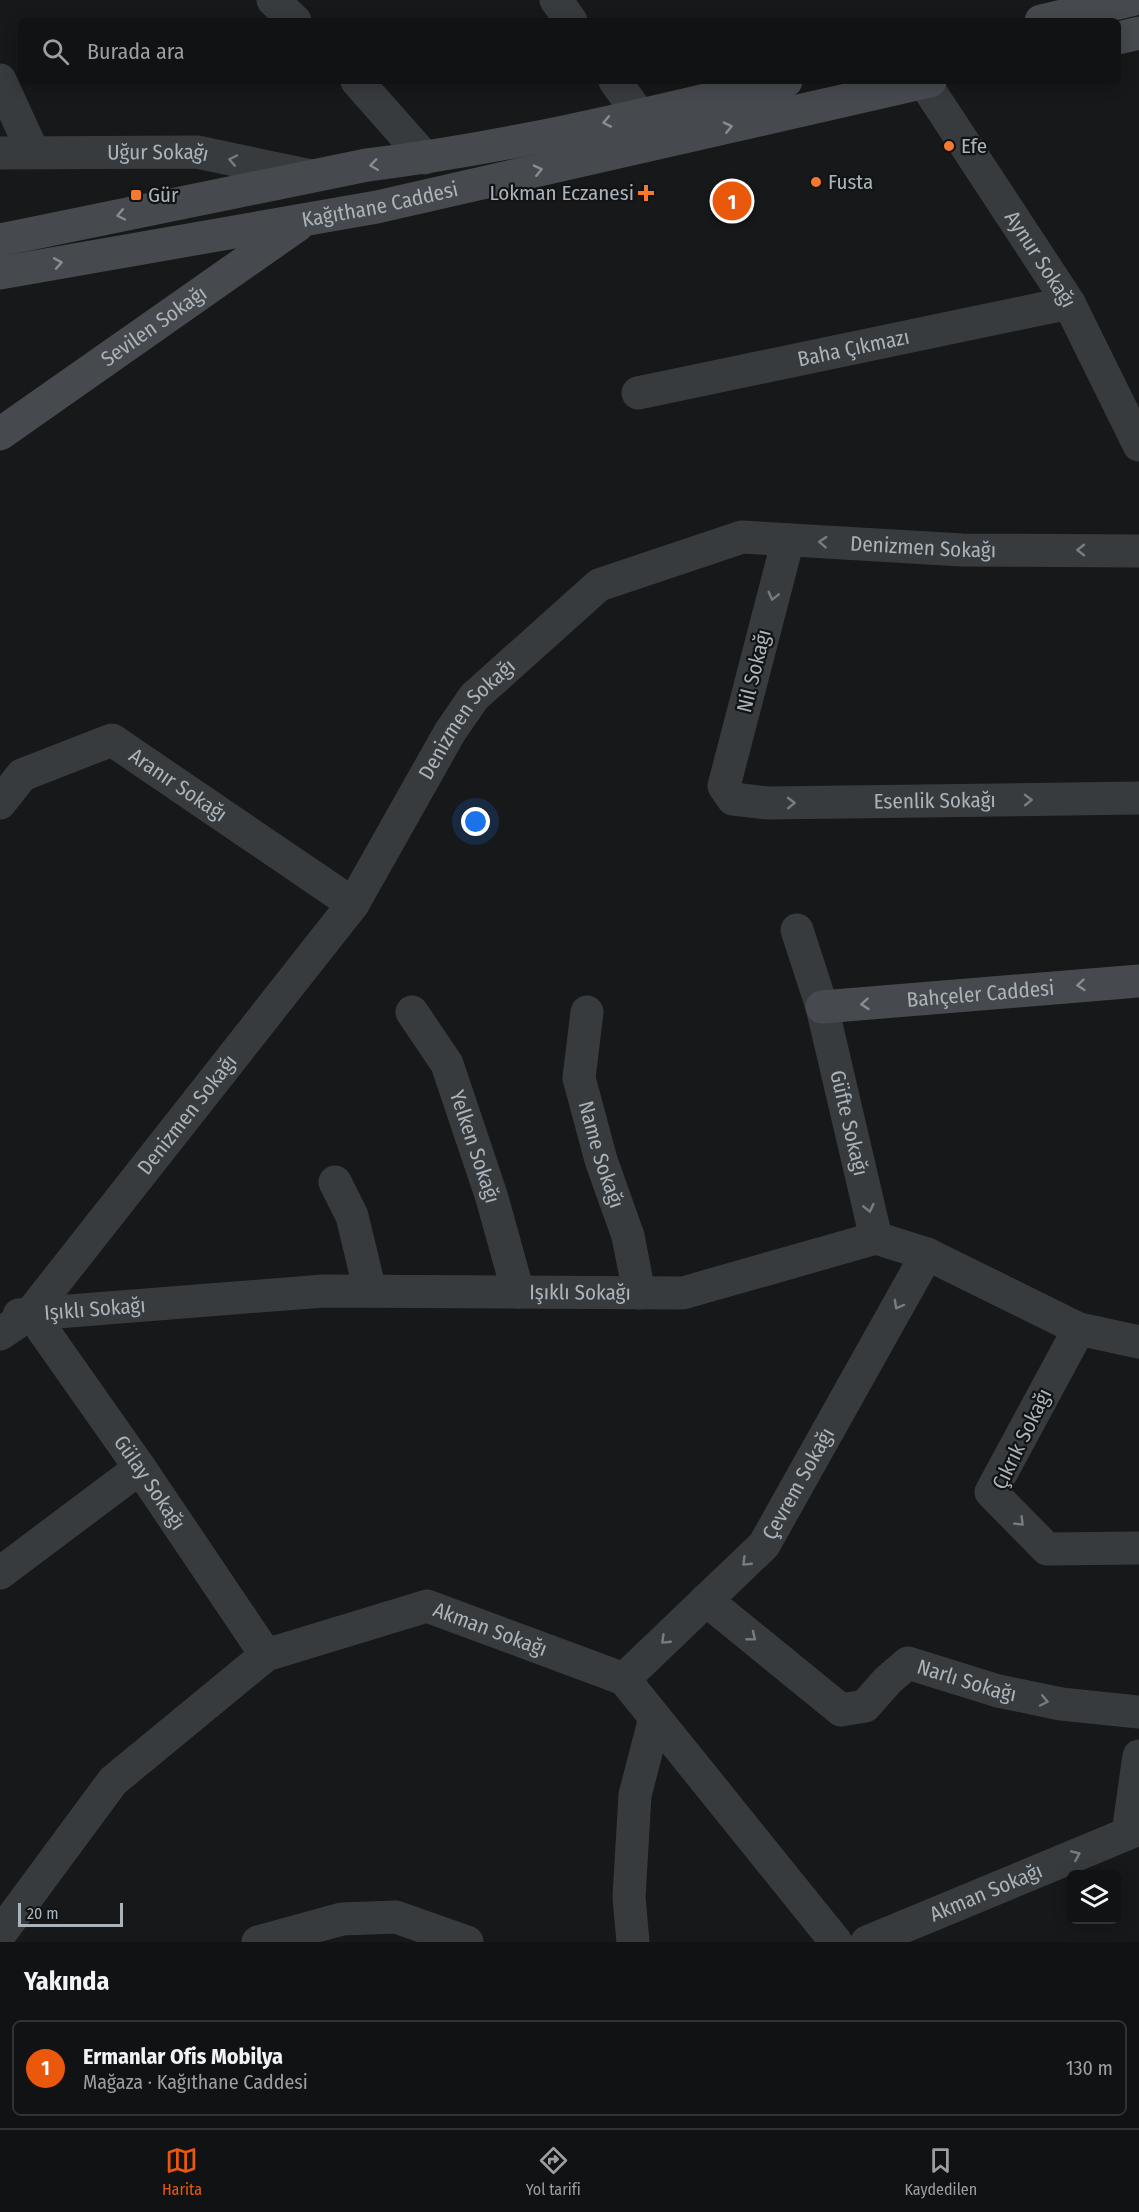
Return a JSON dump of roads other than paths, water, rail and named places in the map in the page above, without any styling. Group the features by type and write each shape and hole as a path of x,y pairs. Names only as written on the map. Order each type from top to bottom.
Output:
{"main road":[{"path":"1054,18 1131,0"},
{"path":"1121,37 1139,33"},
{"name":"Kağıthane Caddesi","path":"0,240 367,165 425,158 640,116 773,84"},
{"name":"Kağıthane Caddesi","path":"0,273 389,204 918,84"},
{"name":"Sevilen Sokağı","path":"0,434 307,219"},
{"name":"Bahçeler Caddesi","path":"822,1007 1139,981"}],"street":[{"path":"273,0 292,18"},
{"path":"556,0 569,18"},
{"path":"0,80 33,152"},
{"path":"360,84 425,158"},
{"path":"617,84 640,116"},
{"name":"Aynur Sokağı","path":"928,84 1069,303 1139,445"},
{"name":"Uğur Sokağı","path":"0,153 197,152 311,176"},
{"name":"Baha Çıkmazı","path":"638,393 1069,303"},
{"name":"Denizmen Sokağı","path":"15,1315 353,904 450,732 474,697 599,585 742,537 962,550 1139,551"},
{"name":"Nil Sokağı","path":"733,800 724,786 788,540"},
{"name":"Aranır Sokağı","path":"0,803 22,775 112,740 353,904"},
{"name":"Esenlik Sokağı","path":"733,800 768,803 1139,798"},
{"path":"797,930 822,1007"},
{"name":"Güfte Sokağı","path":"822,1007 876,1238"},
{"name":"Yelken Sokağı","path":"412,1012 447,1064 492,1198 518,1292"},
{"name":"Name Sokağı","path":"587,1012 579,1078 601,1160 628,1236 639,1293"},
{"path":"335,1182 352,1216 370,1291"},
{"path":"876,1238 927,1254 1079,1329 1139,1342"},
{"name":"Işıklı Sokağı","path":"0,1334 15,1315 322,1291 683,1293 876,1238"},
{"name":"Çevrem Sokağı","path":"624,1680 764,1545 927,1254"},
{"name":"Gülay Sokağı","path":"15,1315 140,1468 266,1655"},
{"name":"Çıkrık Sokağı","path":"1079,1329 991,1492 1047,1549 1139,1548"},
{"path":"0,1574 140,1468"},
{"name":"Narlı Sokağı","path":"706,1600 841,1710 865,1706 888,1680 908,1664 998,1691 1061,1704 1139,1712"},
{"name":"Akman Sokağı","path":"0,1934 113,1781 266,1655 428,1606 624,1680"},
{"path":"624,1680 836,1942"},
{"path":"633,1942 629,1897 635,1795 655,1718"},
{"path":"1133,1831 1139,1756"},
{"name":"Akman Sokağı","path":"867,1942 1133,1831"},
{"path":"276,1939 342,1919 396,1917 467,1942"}],"place":[{"name":"Efe","path":"949,146"},
{"name":"Fusta","path":"816,182"},
{"name":"Lokman Eczanesi","path":"646,193"},
{"name":"Gür","path":"136,195"},
{"name":"Ermanlar Ofis Mobilya","path":"732,201"}]}
